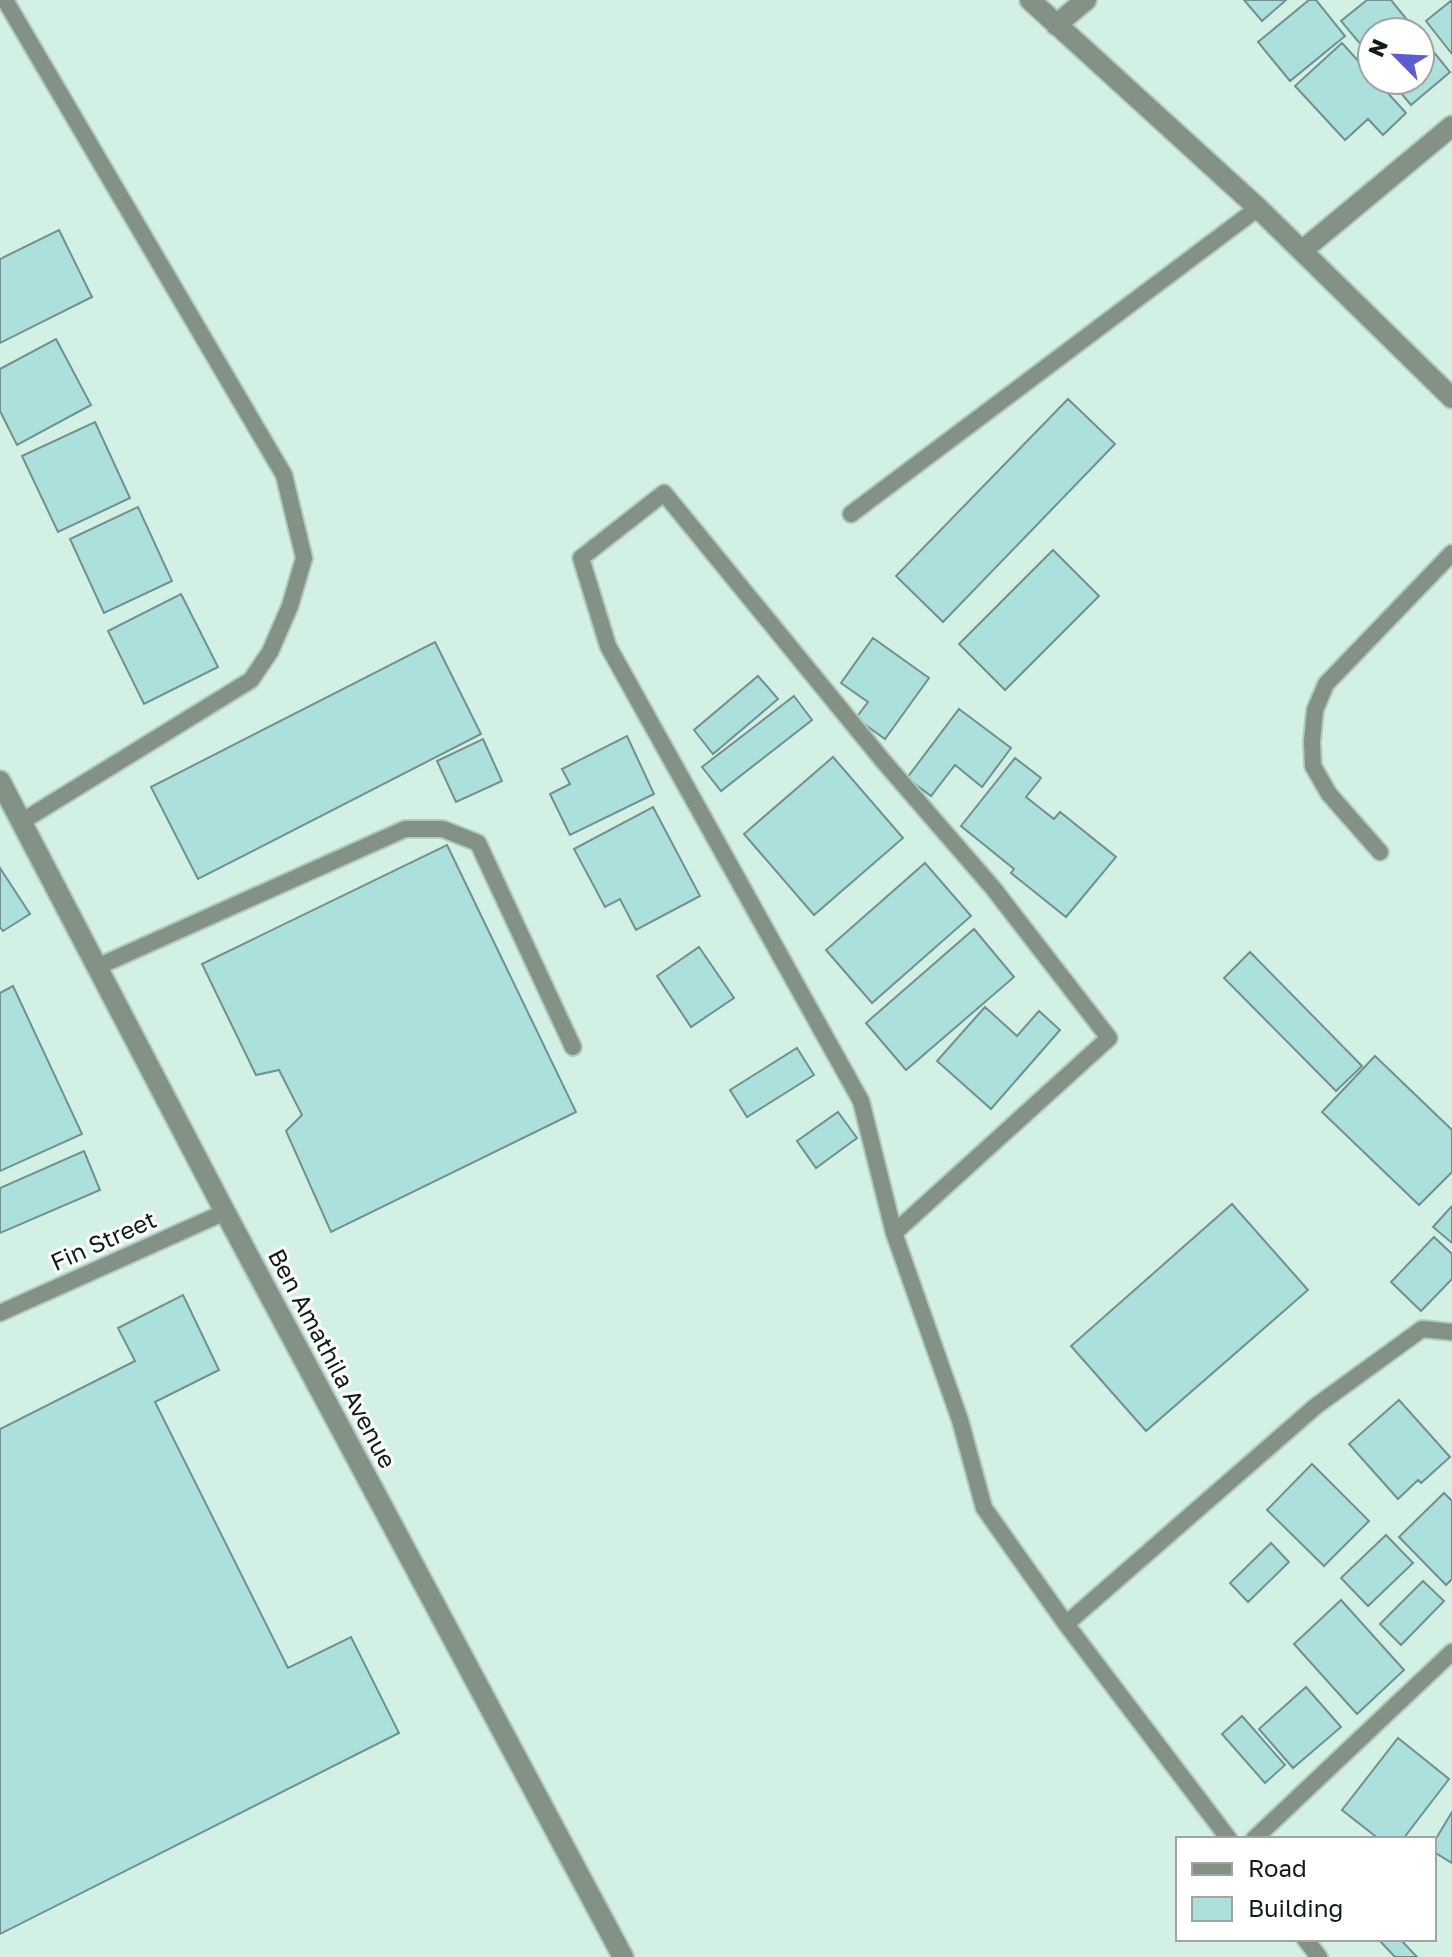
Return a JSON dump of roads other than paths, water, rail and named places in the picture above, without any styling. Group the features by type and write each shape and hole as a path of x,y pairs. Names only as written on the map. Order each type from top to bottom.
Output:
{"street":[{"path":"1030,0 1303,250 1452,398"},
{"path":"1056,25 1086,0"},
{"path":"1303,250 1452,126"},
{"name":"Ben Amathila Avenue","path":"0,781 225,1212 623,1957"}],"lane":[{"path":"5,0 284,475 304,558 290,606 270,652 251,680 21,822"},
{"path":"851,514 1258,208"},
{"path":"894,1233 1109,1038 993,888 884,762 664,493 581,558 608,646 861,1101 894,1233 960,1420 984,1508 1066,1624 1227,1837"},
{"path":"1380,852 1329,794 1313,766 1315,710 1326,684 1452,553"},
{"path":"97,967 405,829 443,829 478,843 573,1047"},
{"name":"Fin Street","path":"0,1313 225,1212"},
{"path":"1066,1624 1316,1406 1422,1329 1452,1332"},
{"path":"1256,1837 1452,1652"},
{"path":"1307,1941 1319,1957"}]}
